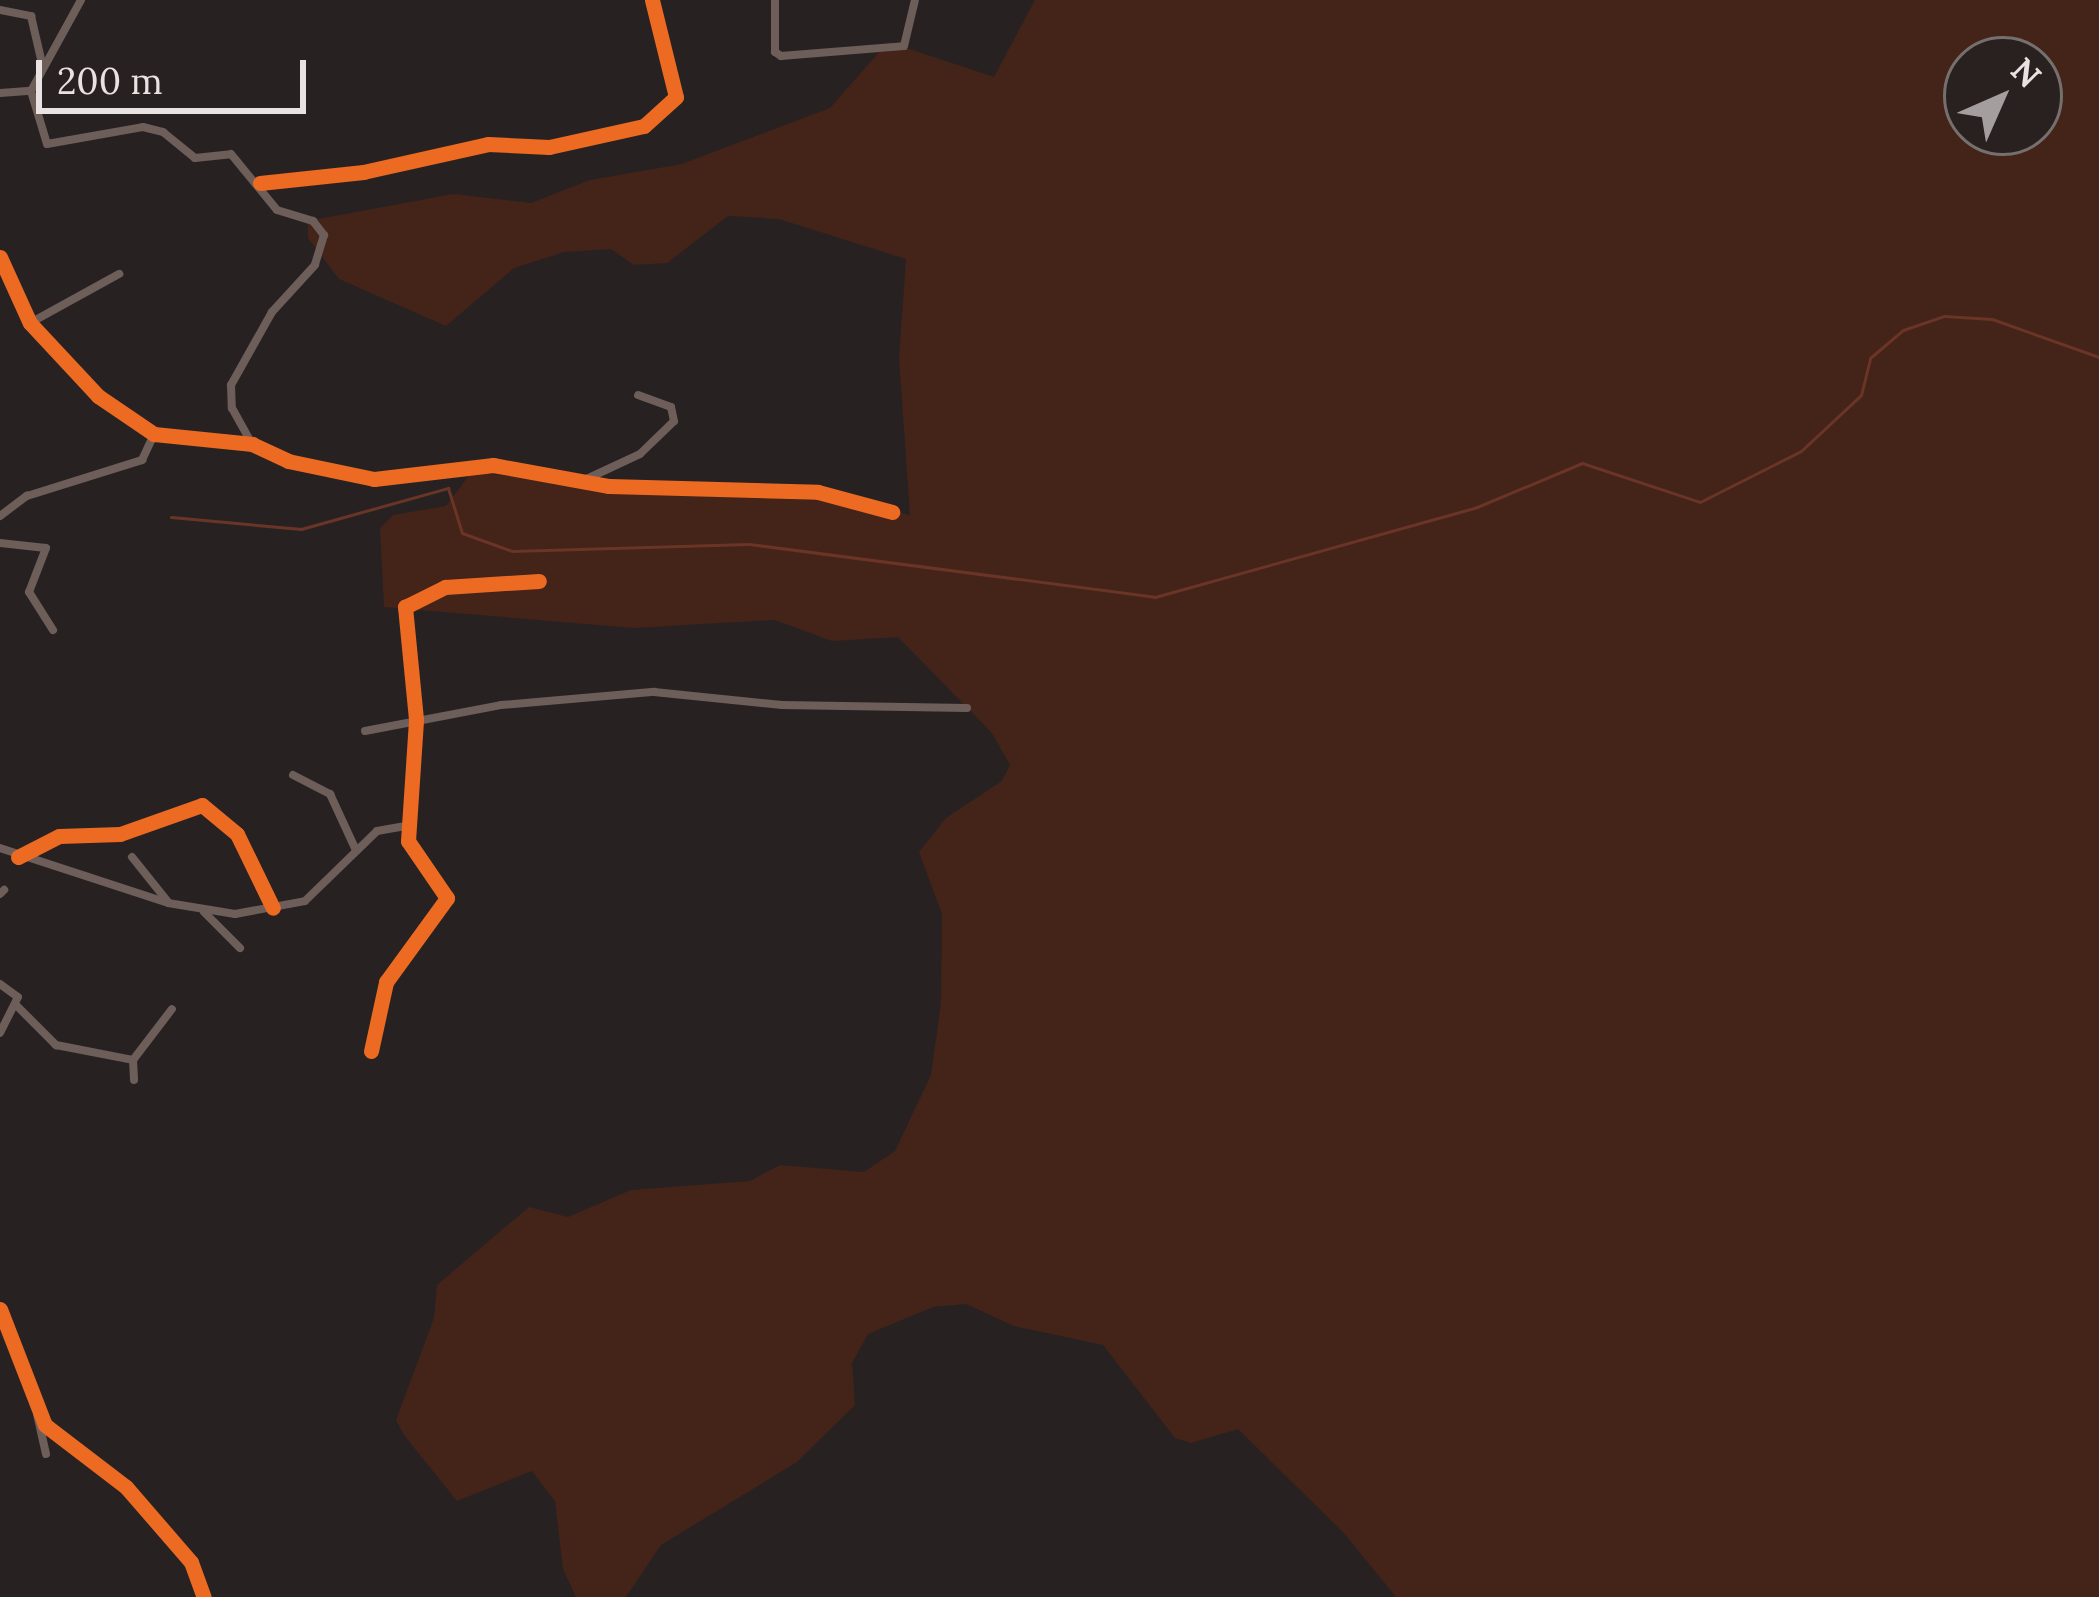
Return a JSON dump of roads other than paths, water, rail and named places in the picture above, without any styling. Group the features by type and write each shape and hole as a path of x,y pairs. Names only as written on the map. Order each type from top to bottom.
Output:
{"street":[{"path":"80,0 41,60 31,91 50,147 153,129 195,158 231,154 283,216 313,221 324,235 315,266 272,312 231,385 232,409 252,444"},
{"path":"260,183 644,126 676,98 652,0"},
{"path":"775,0 775,52 782,56 904,46 915,0"},
{"path":"0,10 31,16 41,60"},
{"path":"0,92 31,91"},
{"path":"0,257 30,323 98,396 154,434 252,444 288,460 374,478 493,465 579,483 818,491 892,512"},
{"path":"30,323 118,274"},
{"path":"579,483 640,454 674,422 664,402 638,395"},
{"path":"0,516 27,496 142,460 154,434"},
{"path":"0,543 46,548 29,592 52,630"},
{"path":"371,1051 386,982 447,898 446,886 414,855 406,826 416,718 404,617 410,601 463,584 539,580"},
{"path":"365,731 416,718 654,692 782,705 967,708"},
{"path":"293,775 330,794 355,848"},
{"path":"18,857 59,836 120,834 202,805 237,834 274,908"},
{"path":"0,848 203,911 274,908 315,895 355,848 377,831 406,826"},
{"path":"132,857 168,903"},
{"path":"203,911 240,948"},
{"path":"0,984 17,991 16,1005 0,1033"},
{"path":"16,1005 56,1045 133,1060"},
{"path":"134,1079 133,1060 172,1009"},
{"path":"0,1310 37,1412 46,1454"},
{"path":"37,1412 153,1517 190,1562 204,1597"}],"waterway":[{"path":"171,517 301,529 448,488 462,533 512,551 749,544 1155,597 1477,507 1582,463 1700,502 1801,451 1861,395 1870,358 1903,330 1944,316 1992,319 2099,357"}]}
